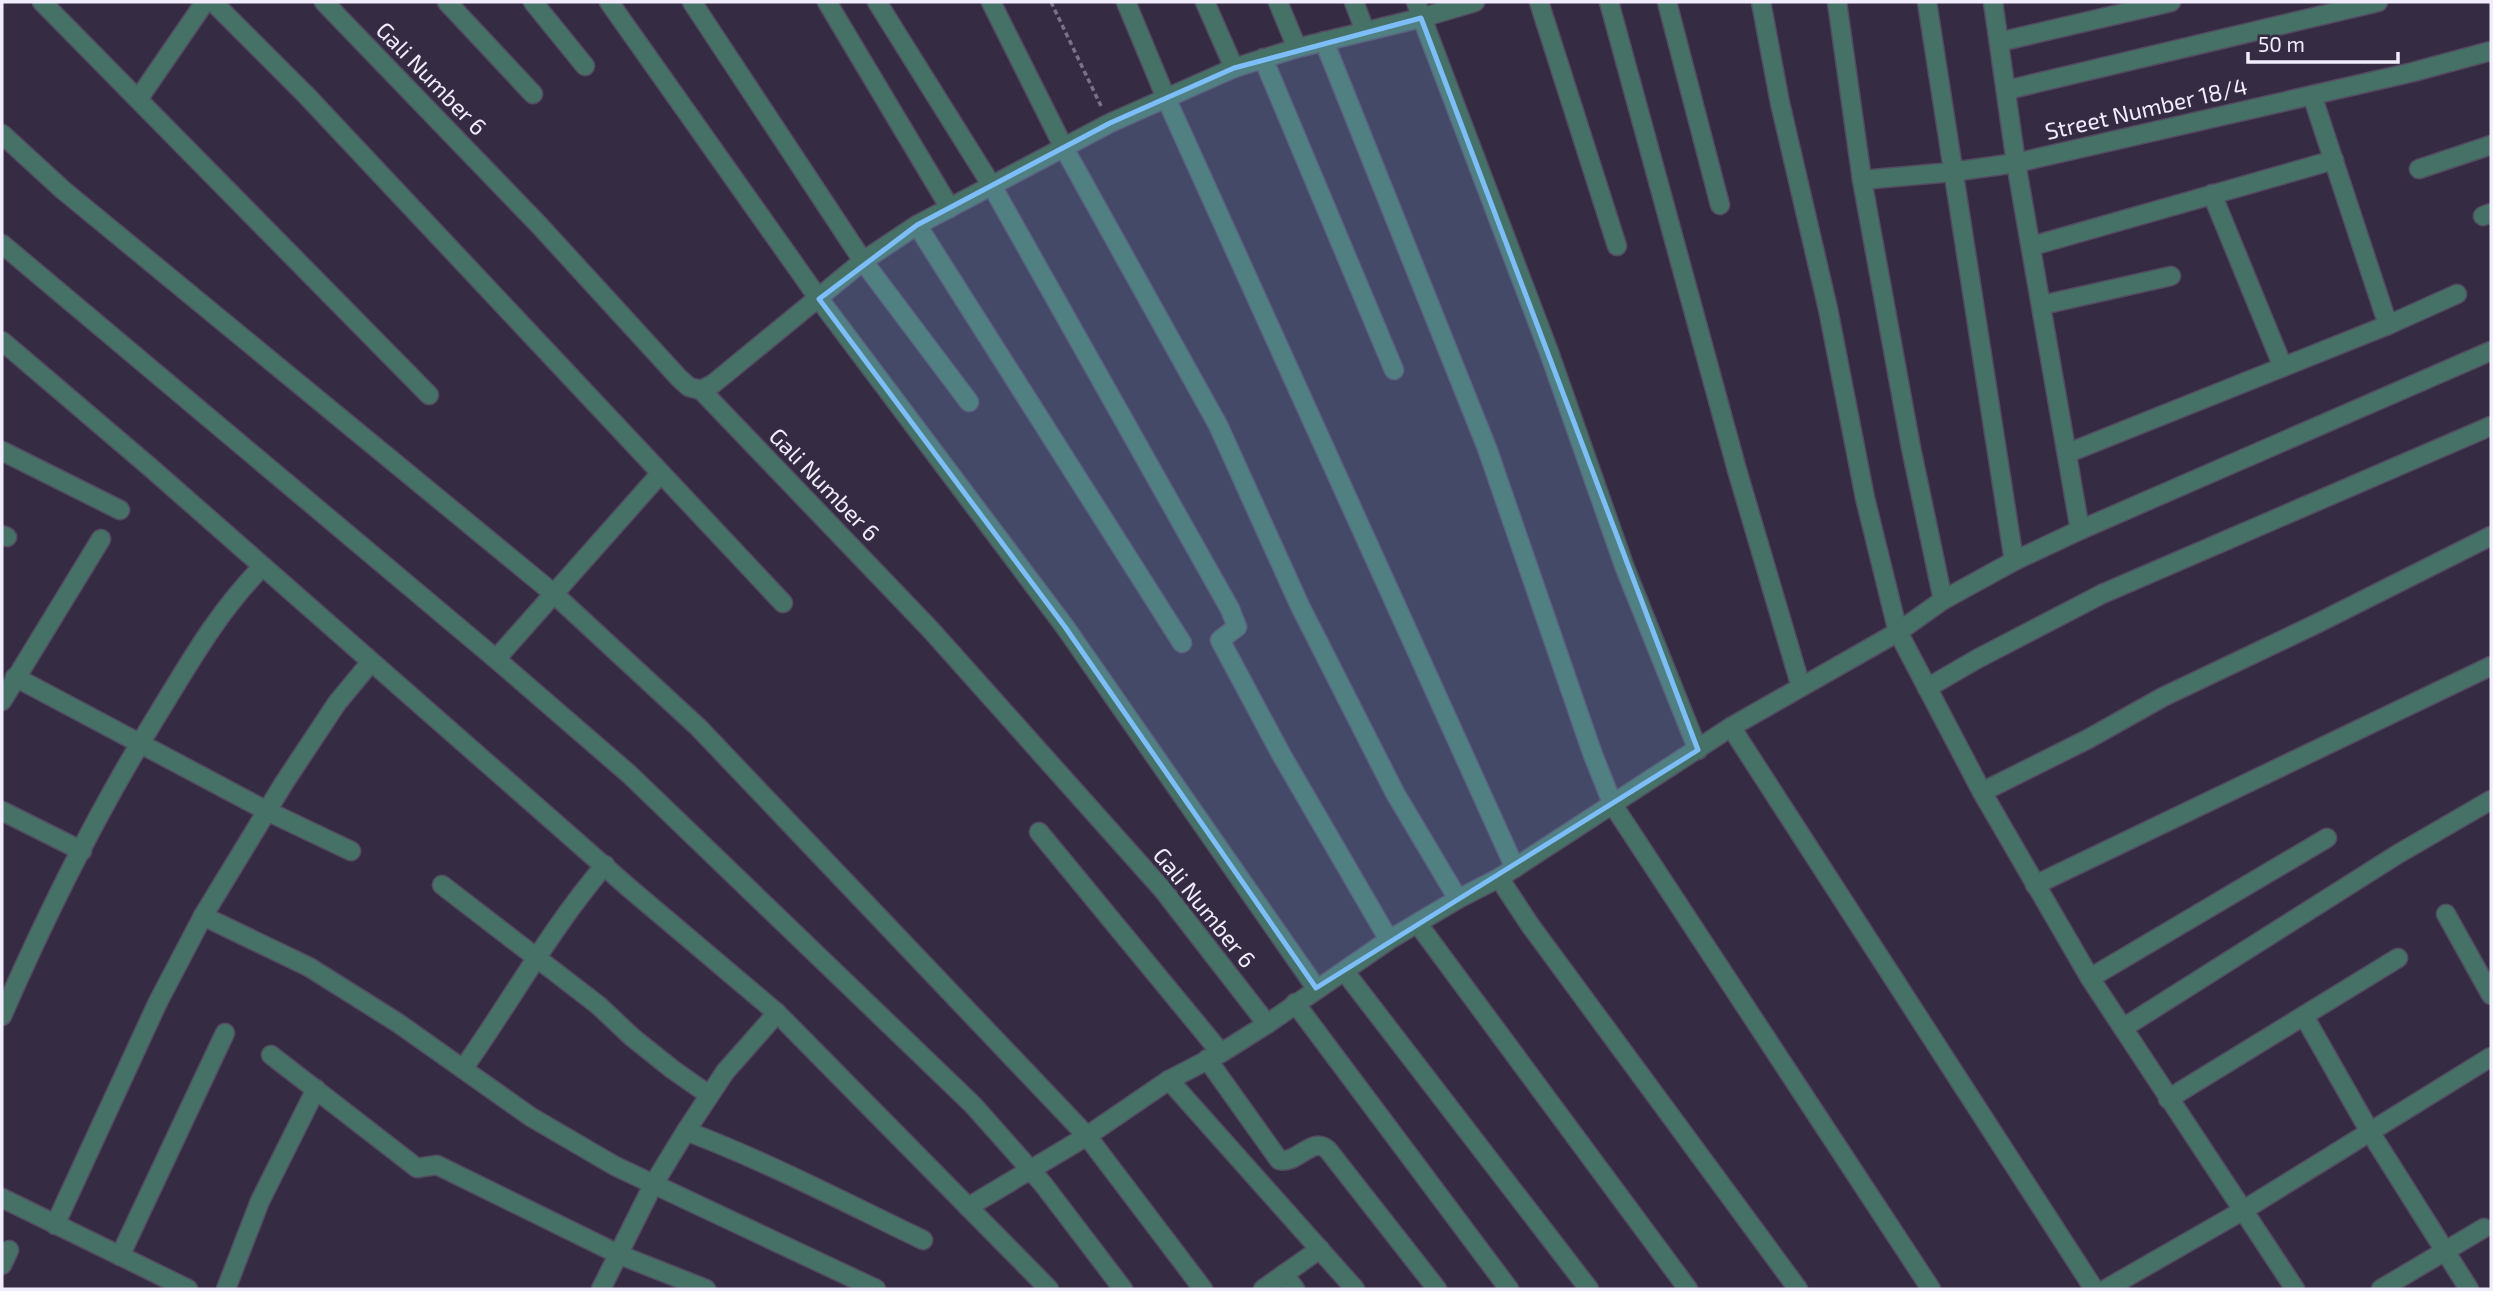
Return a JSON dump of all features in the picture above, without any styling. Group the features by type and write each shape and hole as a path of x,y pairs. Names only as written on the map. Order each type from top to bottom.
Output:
{"street":[{"path":"42,2 429,395"},
{"path":"139,99 205,2"},
{"path":"213,2 306,95 783,603"},
{"name":"Gali Number 6","path":"324,2 539,225 679,379 690,387 701,390 930,629 1153,880 1267,1024"},
{"path":"447,2 533,94"},
{"path":"533,2 585,66"},
{"path":"608,2 819,299 1065,627 1316,988"},
{"path":"692,2 863,261 968,402"},
{"path":"827,2 950,208"},
{"path":"877,2 992,186 1230,609 1237,627 1220,640 1281,754 1389,940"},
{"path":"991,2 1064,148 1218,425 1300,606 1395,793 1458,899"},
{"path":"1126,2 1166,98 1515,867"},
{"path":"1205,2 1234,68"},
{"path":"1278,2 1297,48"},
{"path":"1354,2 1365,31"},
{"path":"701,390 713,384 863,261 918,225 1110,123 1234,68 1263,58 1365,31 1419,10 1475,2"},
{"path":"1539,2 1617,246"},
{"path":"1609,2 1730,444 1801,687"},
{"path":"1667,2 1720,205"},
{"path":"1762,2 1780,103 1828,309 1865,498 1898,632 1982,792 2090,978 2295,1289"},
{"path":"1837,2 1862,180 1942,600"},
{"path":"1927,2 2014,561"},
{"path":"1993,2 2016,163 2080,530"},
{"path":"1999,42 2171,2"},
{"path":"2007,90 2378,2"},
{"path":"1419,10 1549,352 1625,568 1698,750"},
{"path":"1324,41 1487,448 1593,755 1613,805 1931,1289"},
{"name":"Street Number 18/4","path":"1862,180 2016,163 2491,51"},
{"path":"1263,58 1394,370"},
{"path":"2312,95 2388,325"},
{"path":"2,134 62,190 553,593 699,728 1087,1136 1203,1289"},
{"path":"2419,169 2491,145"},
{"path":"2032,246 2333,160"},
{"path":"2212,194 2283,367"},
{"path":"918,225 1182,643"},
{"path":"2,244 629,774 972,1105 1030,1170 1123,1289"},
{"path":"2042,305 2171,276"},
{"path":"2068,453 2388,325 2457,294"},
{"path":"2,341 152,468 262,567 777,1013 1049,1289"},
{"path":"968,1207 1087,1136 1169,1080 1267,1024 1389,940 1499,878 1731,727 1898,632 1942,600 2014,561 2080,530 2491,351"},
{"path":"1927,688 2102,594 2491,426"},
{"path":"2,451 120,510"},
{"path":"496,659 661,473"},
{"path":"1982,792 2088,739 2163,697 2491,536"},
{"path":"3,695 101,539"},
{"path":"2,1016 57,898 138,744 217,618 262,567"},
{"path":"55,1224 158,1002 203,916 337,703 371,662"},
{"path":"2035,885 2491,666"},
{"path":"15,677 267,811 351,851"},
{"path":"1731,727 2094,1289"},
{"path":"2123,1028 2399,854 2491,800"},
{"path":"2,811 82,850"},
{"path":"1039,832 1214,1056 1279,1160 1290,1161 1317,1144 1324,1145 1437,1289"},
{"path":"2090,978 2327,838"},
{"path":"463,1069 577,897 605,865"},
{"path":"1499,878 1530,925 1798,1289"},
{"path":"442,884 598,1005 632,1037 709,1095"},
{"path":"2446,914 2491,995"},
{"path":"203,916 309,967 398,1023 531,1117 653,1185 876,1289"},
{"path":"1418,924 1688,1289"},
{"path":"2168,1099 2398,958"},
{"path":"1345,972 1589,1289"},
{"path":"1296,1003 1509,1289"},
{"path":"601,1289 653,1185 686,1131 725,1072 777,1013"},
{"path":"2304,1016 2370,1132 2469,1289"},
{"path":"120,1256 225,1034"},
{"path":"271,1055 417,1168 437,1166 620,1255 706,1289"},
{"path":"2106,1289 2242,1212 2491,1057"},
{"path":"1169,1080 1355,1289"},
{"path":"226,1289 256,1210 316,1089"},
{"path":"686,1131 744,1152 923,1240"},
{"path":"2,1198 188,1289"},
{"path":"2381,1289 2484,1228"},
{"path":"1263,1289 1320,1249"},
{"path":"1283,1274 1295,1289"}],"path":[{"path":"1051,2 1110,123"}],"highlighted area":[{"path":"1421,18 1698,750 1316,988 1065,627 819,299 917,225 1110,123 1234,68"}]}
